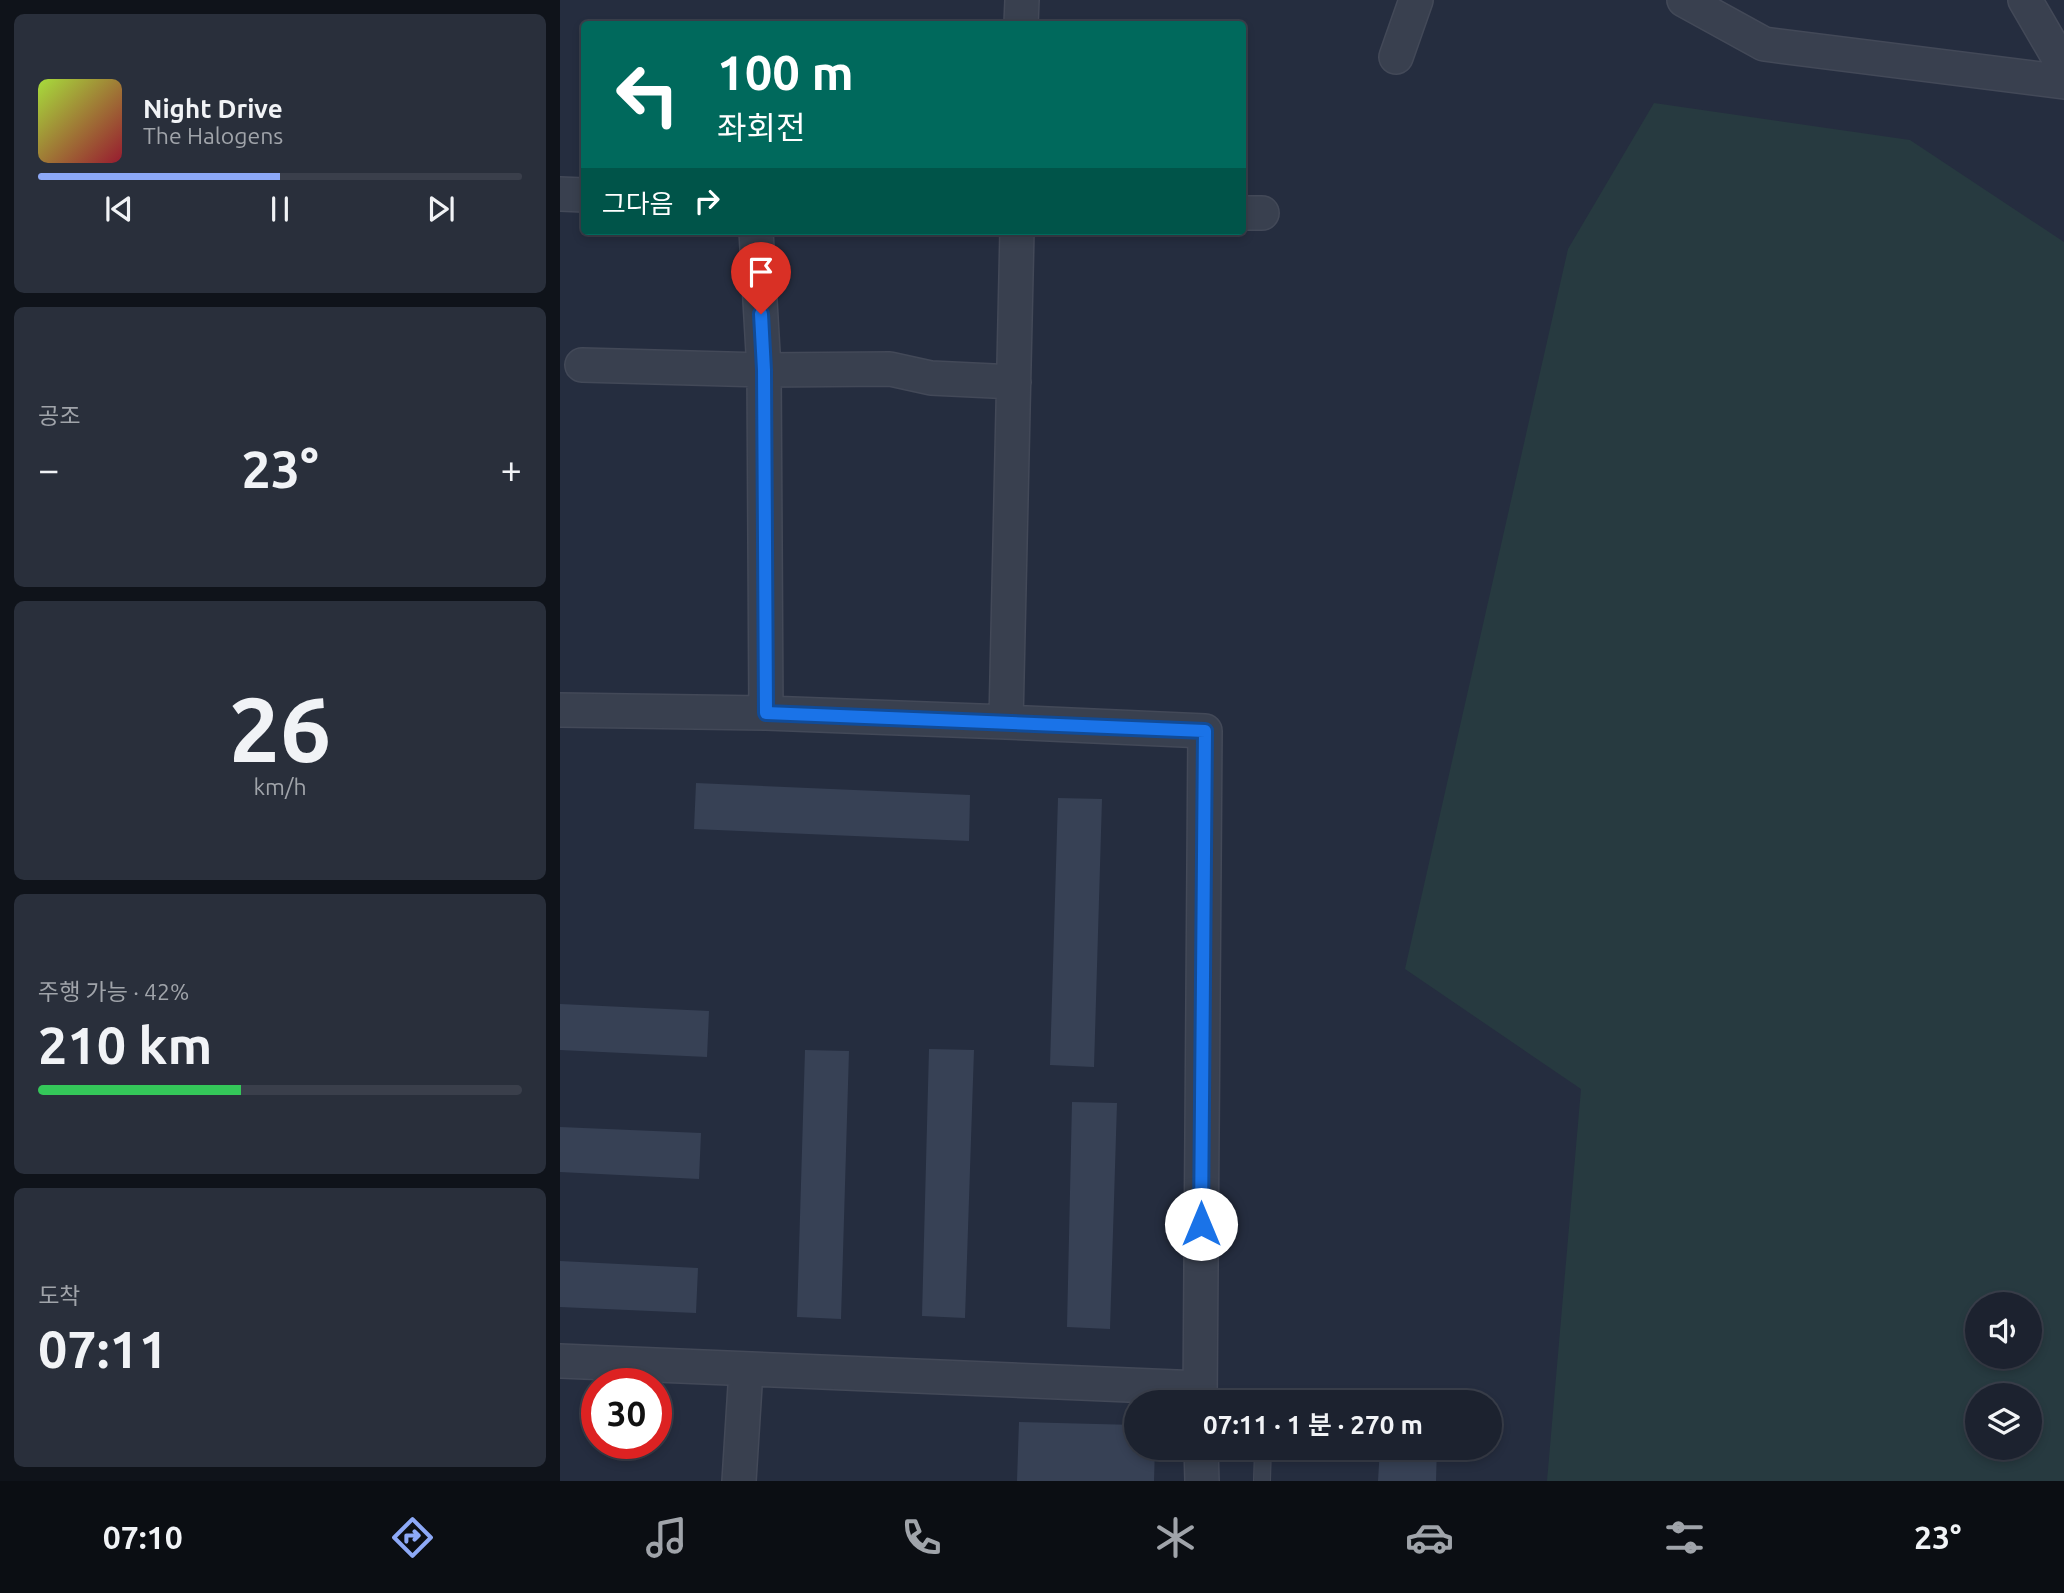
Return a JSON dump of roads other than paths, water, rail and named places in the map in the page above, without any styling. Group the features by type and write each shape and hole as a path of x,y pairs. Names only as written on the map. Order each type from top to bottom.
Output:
{"street":[{"path":"1021,21 1022,0"},
{"path":"1396,57 1416,0"},
{"path":"1684,0 1764,44 2064,82"},
{"path":"2025,0 2064,67"},
{"path":"560,194 581,195"},
{"path":"756,235 764,370 766,713"},
{"path":"1006,722 1017,235"},
{"path":"582,365 764,370 890,369 931,378 1014,382"},
{"path":"560,710 766,713 1205,731 1200,1390"},
{"path":"560,1361 1124,1391"},
{"path":"739,1481 746,1370"},
{"path":"1201,1460 1202,1481"}],"lane":[{"path":"1262,1481 1263,1460"}]}
